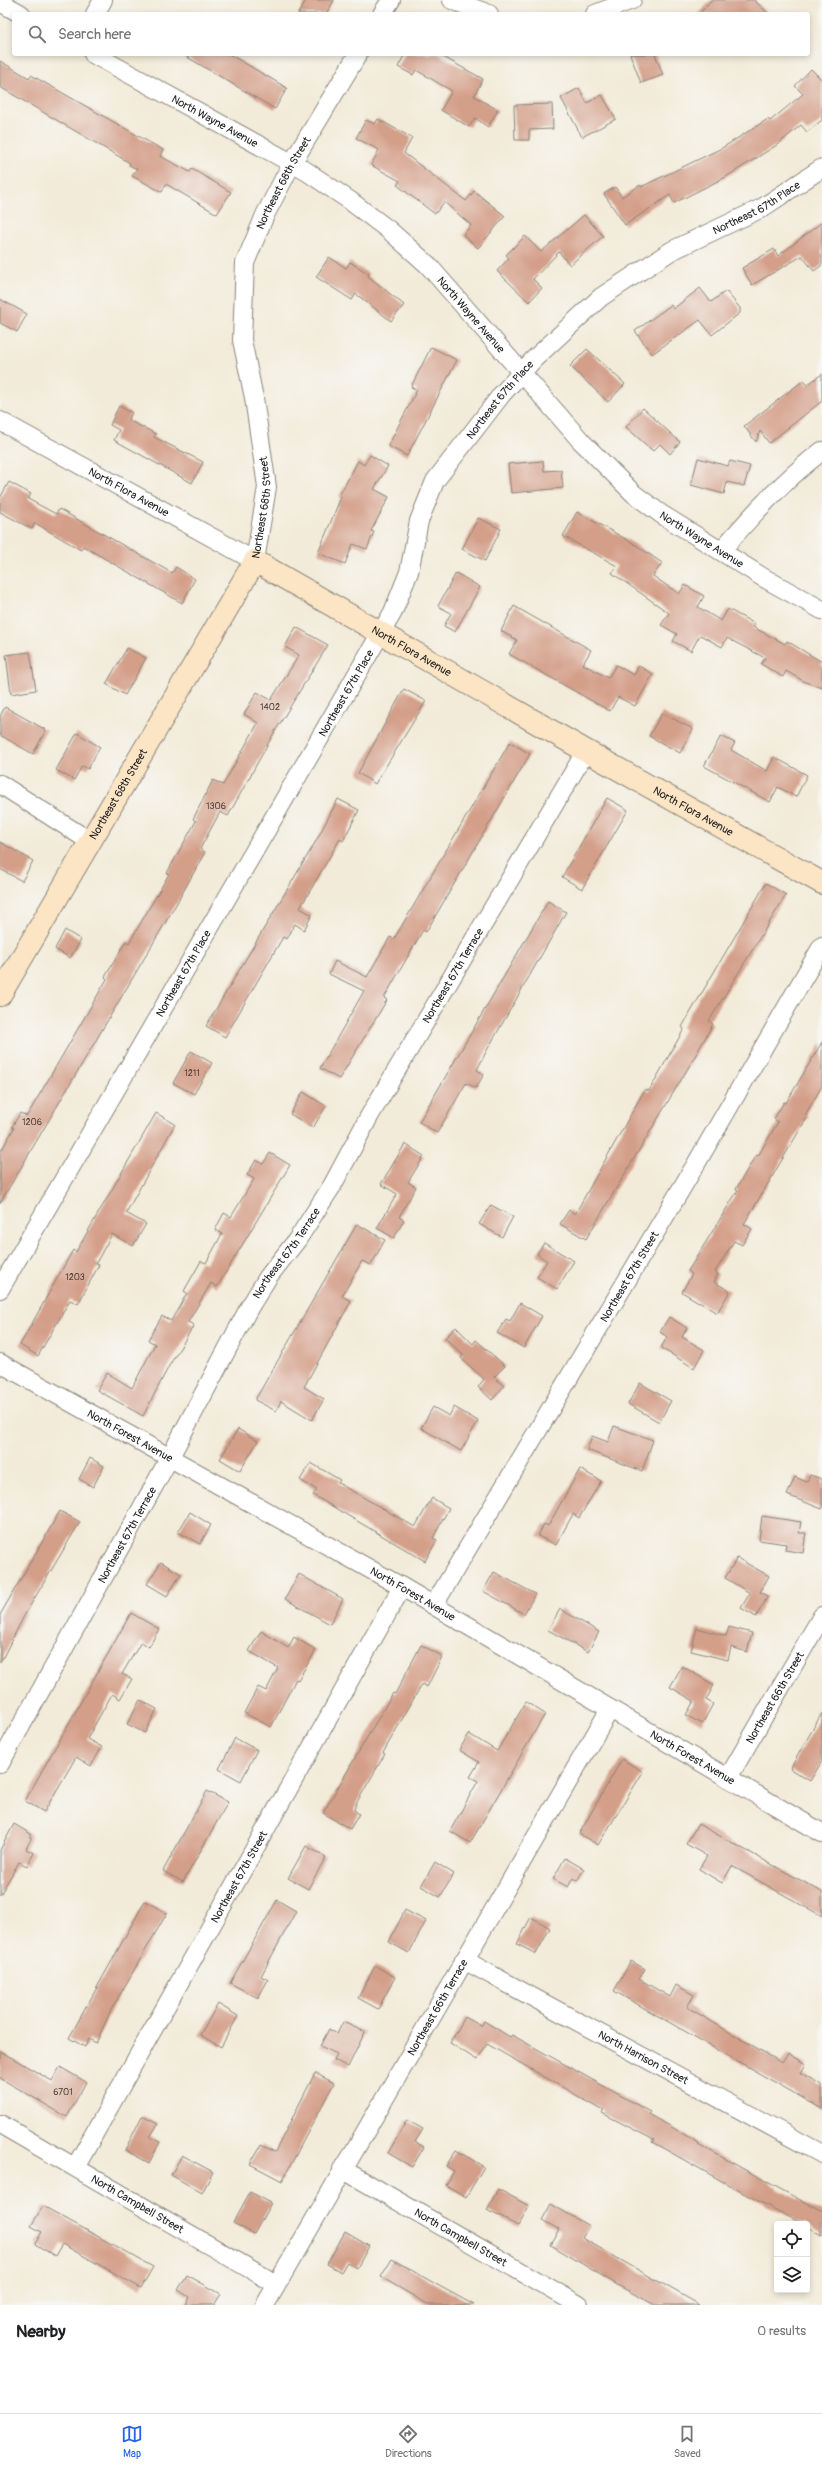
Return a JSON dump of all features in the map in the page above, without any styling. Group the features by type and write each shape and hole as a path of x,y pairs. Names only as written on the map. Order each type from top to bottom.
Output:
{"street":[{"path":"96,12 104,0"},
{"path":"383,12 390,0"},
{"path":"452,0 484,12"},
{"path":"600,12 632,0"},
{"path":"0,2 18,12"},
{"name":"North Wayne Avenue","path":"97,56 292,165 306,171 349,200 390,231 428,265 581,441 634,494 661,514 822,610"},
{"name":"Northeast 68th Street","path":"0,995 255,561 268,487 254,398 242,340 245,263 265,215 292,165 357,56"},
{"name":"Northeast 67th Place","path":"0,1289 83,1149 402,593 409,572 419,521 435,482 502,394 553,339 601,297 671,251 762,208 822,168"},
{"name":"North Flora Avenue","path":"0,421 255,561 586,751 822,883"},
{"path":"721,551 748,518 787,480 822,451"},
{"name":"Northeast 67th Terrace","path":"0,1764 170,1457 249,1308 268,1277 297,1240 332,1186 370,1115 586,751"},
{"path":"0,784 91,842"},
{"name":"Northeast 67th Street","path":"434,1605 688,1178 822,946"},
{"name":"North Forest Avenue","path":"0,1363 434,1605 822,1833"},
{"name":"Northeast 67th Street","path":"76,2166 402,1587"},
{"name":"Northeast 66th Street","path":"728,1778 822,1616"},
{"name":"Northeast 66th Terrace","path":"265,2305 342,2169 610,1709"},
{"name":"North Harrison Street","path":"464,1960 822,2154"},
{"name":"North Campbell Street","path":"0,2124 76,2166 276,2284"},
{"name":"North Campbell Street","path":"342,2169 579,2305"}],"building":[{"path":"306,0 334,0 327,12 299,12"},
{"path":"711,0 754,0 767,12 701,12"},
{"path":"185,56 232,56 287,88 275,109"},
{"path":"404,56 442,56 483,79 474,96 498,110 488,127 475,118 469,127 441,110 452,91 416,70 413,75 398,67"},
{"path":"631,56 656,56 663,75 641,83"},
{"path":"0,61 29,78 31,75 163,150 160,156 190,172 192,169 231,192 217,214 166,184 162,192 132,176 137,169 129,165 130,163 0,87"},
{"path":"811,69 822,80 822,120 807,132 801,125 777,145 726,177 674,203 670,195 625,225 604,194 615,187 622,197 640,185 641,187 722,148 768,119 770,121 803,94 795,86"},
{"path":"579,88 587,103 602,95 616,119 582,137 561,98"},
{"path":"552,104 553,129 529,130 529,140 515,140 514,105"},
{"path":"378,119 412,138 404,153 466,201 474,191 505,216 478,248 463,235 471,225 444,202 435,214 397,185 400,181 371,165 379,150 356,138 366,120 375,124"},
{"path":"584,215 603,236 570,265 559,252 533,279 542,288 529,302 497,271 509,258 506,255 525,236 541,252"},
{"path":"822,222 822,265 814,271 802,256 752,285 742,268 774,249 778,256"},
{"path":"329,257 346,268 350,262 369,274 368,276 404,305 391,321 356,294 352,300 316,277"},
{"path":"700,288 711,302 726,291 740,308 740,313 712,335 700,320 652,354 635,331 671,305 673,309"},
{"path":"0,299 27,314 17,332 0,323"},
{"path":"431,347 457,360 407,456 388,446 417,390 411,387"},
{"path":"587,349 625,384 608,402 570,366"},
{"path":"822,374 822,401 769,443 760,431 756,442 744,426 804,380 807,385"},
{"path":"119,406 132,413 128,420 156,434 154,437 203,462 192,483 114,440 119,430 110,425"},
{"path":"643,408 680,442 670,454 660,444 653,451 626,427"},
{"path":"370,455 388,466 374,489 389,497 371,531 374,532 367,549 353,544 345,564 318,553 341,497 339,496 358,461 364,465"},
{"path":"698,458 728,466 730,461 750,466 744,486 727,482 724,494 691,485"},
{"path":"543,461 544,471 561,470 563,488 511,493 508,464"},
{"path":"9,482 31,494 28,499 56,514 59,509 172,573 176,567 195,579 182,603 83,546 81,550 35,523 32,529 0,512 0,498"},
{"path":"577,512 633,543 662,563 653,576 679,594 685,585 704,596 698,607 721,621 728,609 755,624 753,627 785,644 787,641 822,662 822,687 805,682 786,671 783,677 761,664 765,658 727,638 722,647 700,635 691,651 673,641 677,634 661,625 669,613 612,573 617,566 563,536"},
{"path":"478,518 501,529 485,561 462,549"},
{"path":"456,573 480,587 455,632 444,626 451,613 438,606"},
{"path":"514,606 591,650 583,664 608,678 616,665 634,675 639,666 653,674 635,706 618,697 610,711 509,654 517,640 501,631"},
{"path":"296,627 328,645 274,733 228,816 220,812 200,849 205,852 178,901 0,1203 0,1153 14,1128 12,1127 20,1113 27,1116 107,979 105,977 126,941 129,943 169,874 167,873 196,821 193,819 213,780 223,785 258,723 244,714 257,692 271,700 299,655 285,647"},
{"path":"127,648 146,658 125,695 106,684"},
{"path":"30,652 36,690 11,694 6,655"},
{"path":"404,689 426,701 375,784 358,773"},
{"path":"5,707 46,730 33,754 0,735 0,716"},
{"path":"662,713 693,729 680,753 649,736"},
{"path":"77,733 100,747 88,769 82,766 74,780 56,770"},
{"path":"721,736 735,743 731,750 767,771 774,757 807,775 796,797 778,787 770,802 704,766"},
{"path":"510,742 530,754 426,932 423,930 384,998 387,1000 339,1079 320,1068 364,991 329,974 335,961 367,977 390,937 394,939"},
{"path":"607,798 628,810 582,889 562,877"},
{"path":"338,799 359,810 343,841 340,839 300,908 312,915 304,930 295,924 287,939 283,937 225,1037 206,1026 316,841"},
{"path":"0,842 33,861 22,881 0,869"},
{"path":"766,883 786,895 709,1021 713,1024 694,1058 586,1239 560,1224 569,1210 575,1214 645,1089 649,1091 684,1029 682,1027"},
{"path":"548,901 566,912 486,1052 477,1070 484,1074 476,1088 466,1083 437,1133 419,1122"},
{"path":"65,930 81,940 70,958 55,949"},
{"path":"822,1042 822,1086 805,1115 808,1116 744,1224 752,1229 742,1245 734,1241 715,1272 718,1274 714,1282 730,1291 717,1313 682,1292 692,1274 688,1271 738,1190 736,1189 756,1155 758,1156 778,1122 774,1119 784,1102 786,1103"},
{"path":"191,1051 212,1063 194,1094 173,1083"},
{"path":"303,1092 326,1106 313,1128 290,1114"},
{"path":"156,1113 175,1124 126,1213 146,1224 133,1246 112,1234 96,1263 99,1265 78,1304 70,1300 38,1356 20,1345 73,1250 76,1252"},
{"path":"405,1144 424,1156 408,1182 416,1187 399,1217 404,1220 394,1238 377,1228 397,1194 381,1184"},
{"path":"270,1153 290,1165 217,1287 211,1283 188,1322 194,1325 169,1366 143,1416 97,1390 107,1373 132,1388 155,1344 148,1340 162,1316 171,1321 187,1293 184,1291 201,1261 206,1263 222,1234 215,1230 224,1213 231,1217 254,1179 247,1175 256,1160 263,1164"},
{"path":"491,1205 513,1217 502,1237 479,1224"},
{"path":"357,1224 385,1240 371,1265 362,1261 342,1296 351,1301 304,1387 324,1399 312,1420 281,1401 276,1411 255,1400"},
{"path":"544,1243 574,1261 557,1289 537,1277 547,1261 537,1254"},
{"path":"520,1303 542,1316 524,1348 497,1333 506,1319 510,1321"},
{"path":"669,1317 687,1328 682,1337 704,1350 694,1368 661,1348 667,1337 660,1332"},
{"path":"456,1327 473,1344 476,1340 505,1366 494,1377 504,1386 492,1400 478,1387 484,1379 461,1358 463,1355 445,1338"},
{"path":"640,1383 671,1401 659,1422 628,1404"},
{"path":"433,1407 449,1416 454,1407 478,1421 461,1451 421,1428"},
{"path":"614,1426 653,1440 642,1471 587,1450 592,1436 608,1442"},
{"path":"238,1429 258,1441 240,1471 220,1459"},
{"path":"90,1458 104,1466 93,1487 79,1479"},
{"path":"311,1463 340,1480 338,1483 415,1527 432,1498 449,1508 433,1538 437,1540 425,1561 313,1495 317,1490 300,1480"},
{"path":"580,1469 601,1481 579,1518 573,1514 556,1545 538,1536 544,1524 548,1526"},
{"path":"810,1475 822,1479 822,1509 787,1495 795,1477 807,1482"},
{"path":"60,1511 80,1522 24,1616 0,1663 0,1615"},
{"path":"190,1512 211,1525 200,1544 178,1532"},
{"path":"762,1516 801,1522 799,1533 806,1533 803,1553 785,1550 786,1544 759,1540"},
{"path":"737,1558 769,1576 760,1592 768,1596 756,1617 741,1608 750,1593 725,1578"},
{"path":"161,1562 181,1574 167,1596 147,1584"},
{"path":"494,1572 535,1594 524,1614 483,1591"},
{"path":"299,1574 343,1599 330,1624 285,1599"},
{"path":"560,1609 599,1632 588,1652 548,1630"},
{"path":"131,1613 159,1629 149,1647 141,1642 122,1674 132,1679 120,1699 112,1694 87,1739 102,1747 91,1766 76,1757 44,1812 25,1801"},
{"path":"729,1627 752,1633 747,1652 731,1647 728,1660 691,1651 697,1628 726,1636"},
{"path":"261,1631 288,1648 294,1637 316,1650 298,1680 296,1679 271,1727 244,1713 258,1687 266,1691 278,1668 249,1651"},
{"path":"421,1645 442,1656 427,1687 422,1684 383,1753 385,1754 357,1802 354,1810 359,1814 350,1829 323,1813 393,1693 395,1694"},
{"path":"682,1666 714,1685 706,1700 713,1704 702,1724 686,1715 694,1701 670,1687"},
{"path":"140,1700 157,1709 145,1733 127,1724"},
{"path":"526,1702 545,1714 470,1843 450,1831 478,1781 470,1777 479,1762 459,1750 469,1734 497,1751"},
{"path":"822,1713 822,1761 810,1781 790,1769"},
{"path":"235,1738 257,1750 241,1781 219,1769"},
{"path":"622,1759 643,1772 598,1845 579,1834"},
{"path":"207,1791 228,1802 183,1882 163,1871"},
{"path":"14,1824 31,1834 31,1839 26,1849 34,1853 27,1866 19,1862 0,1895 0,1850"},
{"path":"698,1824 822,1892 822,1916 732,1866 722,1883 699,1869 707,1856 686,1844"},
{"path":"306,1846 326,1857 308,1889 288,1878"},
{"path":"565,1858 584,1869 577,1881 573,1878 568,1887 553,1879"},
{"path":"435,1862 454,1874 440,1897 421,1886"},
{"path":"277,1900 296,1911 261,1976 268,1980 258,1998 230,1983"},
{"path":"145,1901 167,1913 111,2010 96,2043 89,2039 85,2047 69,2038"},
{"path":"405,1910 426,1921 409,1953 389,1942"},
{"path":"531,1917 550,1928 536,1954 517,1944"},
{"path":"631,1961 645,1969 639,1979 670,1997 676,1985 694,1995 687,2007 782,2063 788,2054 806,2064 801,2073 822,2085 822,2109 614,1991"},
{"path":"375,1966 395,1977 378,2009 358,1998"},
{"path":"218,2004 238,2016 221,2047 200,2035"},
{"path":"465,2017 481,2026 484,2021 510,2037 512,2035 650,2112 649,2114 699,2143 698,2144 822,2212 822,2235 810,2228 810,2221 797,2221 745,2194 652,2142 654,2140 602,2113 604,2111 487,2044 477,2060 450,2043"},
{"path":"343,2022 365,2032 348,2067 334,2060 337,2054 320,2046 329,2029 337,2034"},
{"path":"0,2051 52,2081 60,2067 86,2082 67,2117 0,2078"},
{"path":"315,2073 334,2083 282,2181 250,2164 261,2145 275,2152"},
{"path":"142,2116 158,2124 150,2137 160,2142 149,2163 125,2150"},
{"path":"407,2120 423,2129 415,2142 424,2147 412,2167 388,2153"},
{"path":"456,2150 484,2167 466,2197 446,2185 454,2171 446,2166"},
{"path":"182,2155 213,2172 202,2193 171,2175"},
{"path":"498,2189 529,2206 518,2226 487,2210"},
{"path":"250,2192 271,2203 254,2234 233,2223"},
{"path":"551,2204 589,2226 582,2238 700,2305 655,2305 619,2286 551,2245 560,2230 542,2220"},
{"path":"43,2206 153,2267 141,2288 62,2244 55,2256 35,2244 42,2232 31,2226"},
{"path":"345,2232 369,2246 357,2268 347,2262 341,2272 327,2264"},
{"path":"392,2259 474,2305 429,2305 381,2277"},
{"path":"187,2275 221,2294 214,2305 185,2305 189,2297 178,2290"}]}
